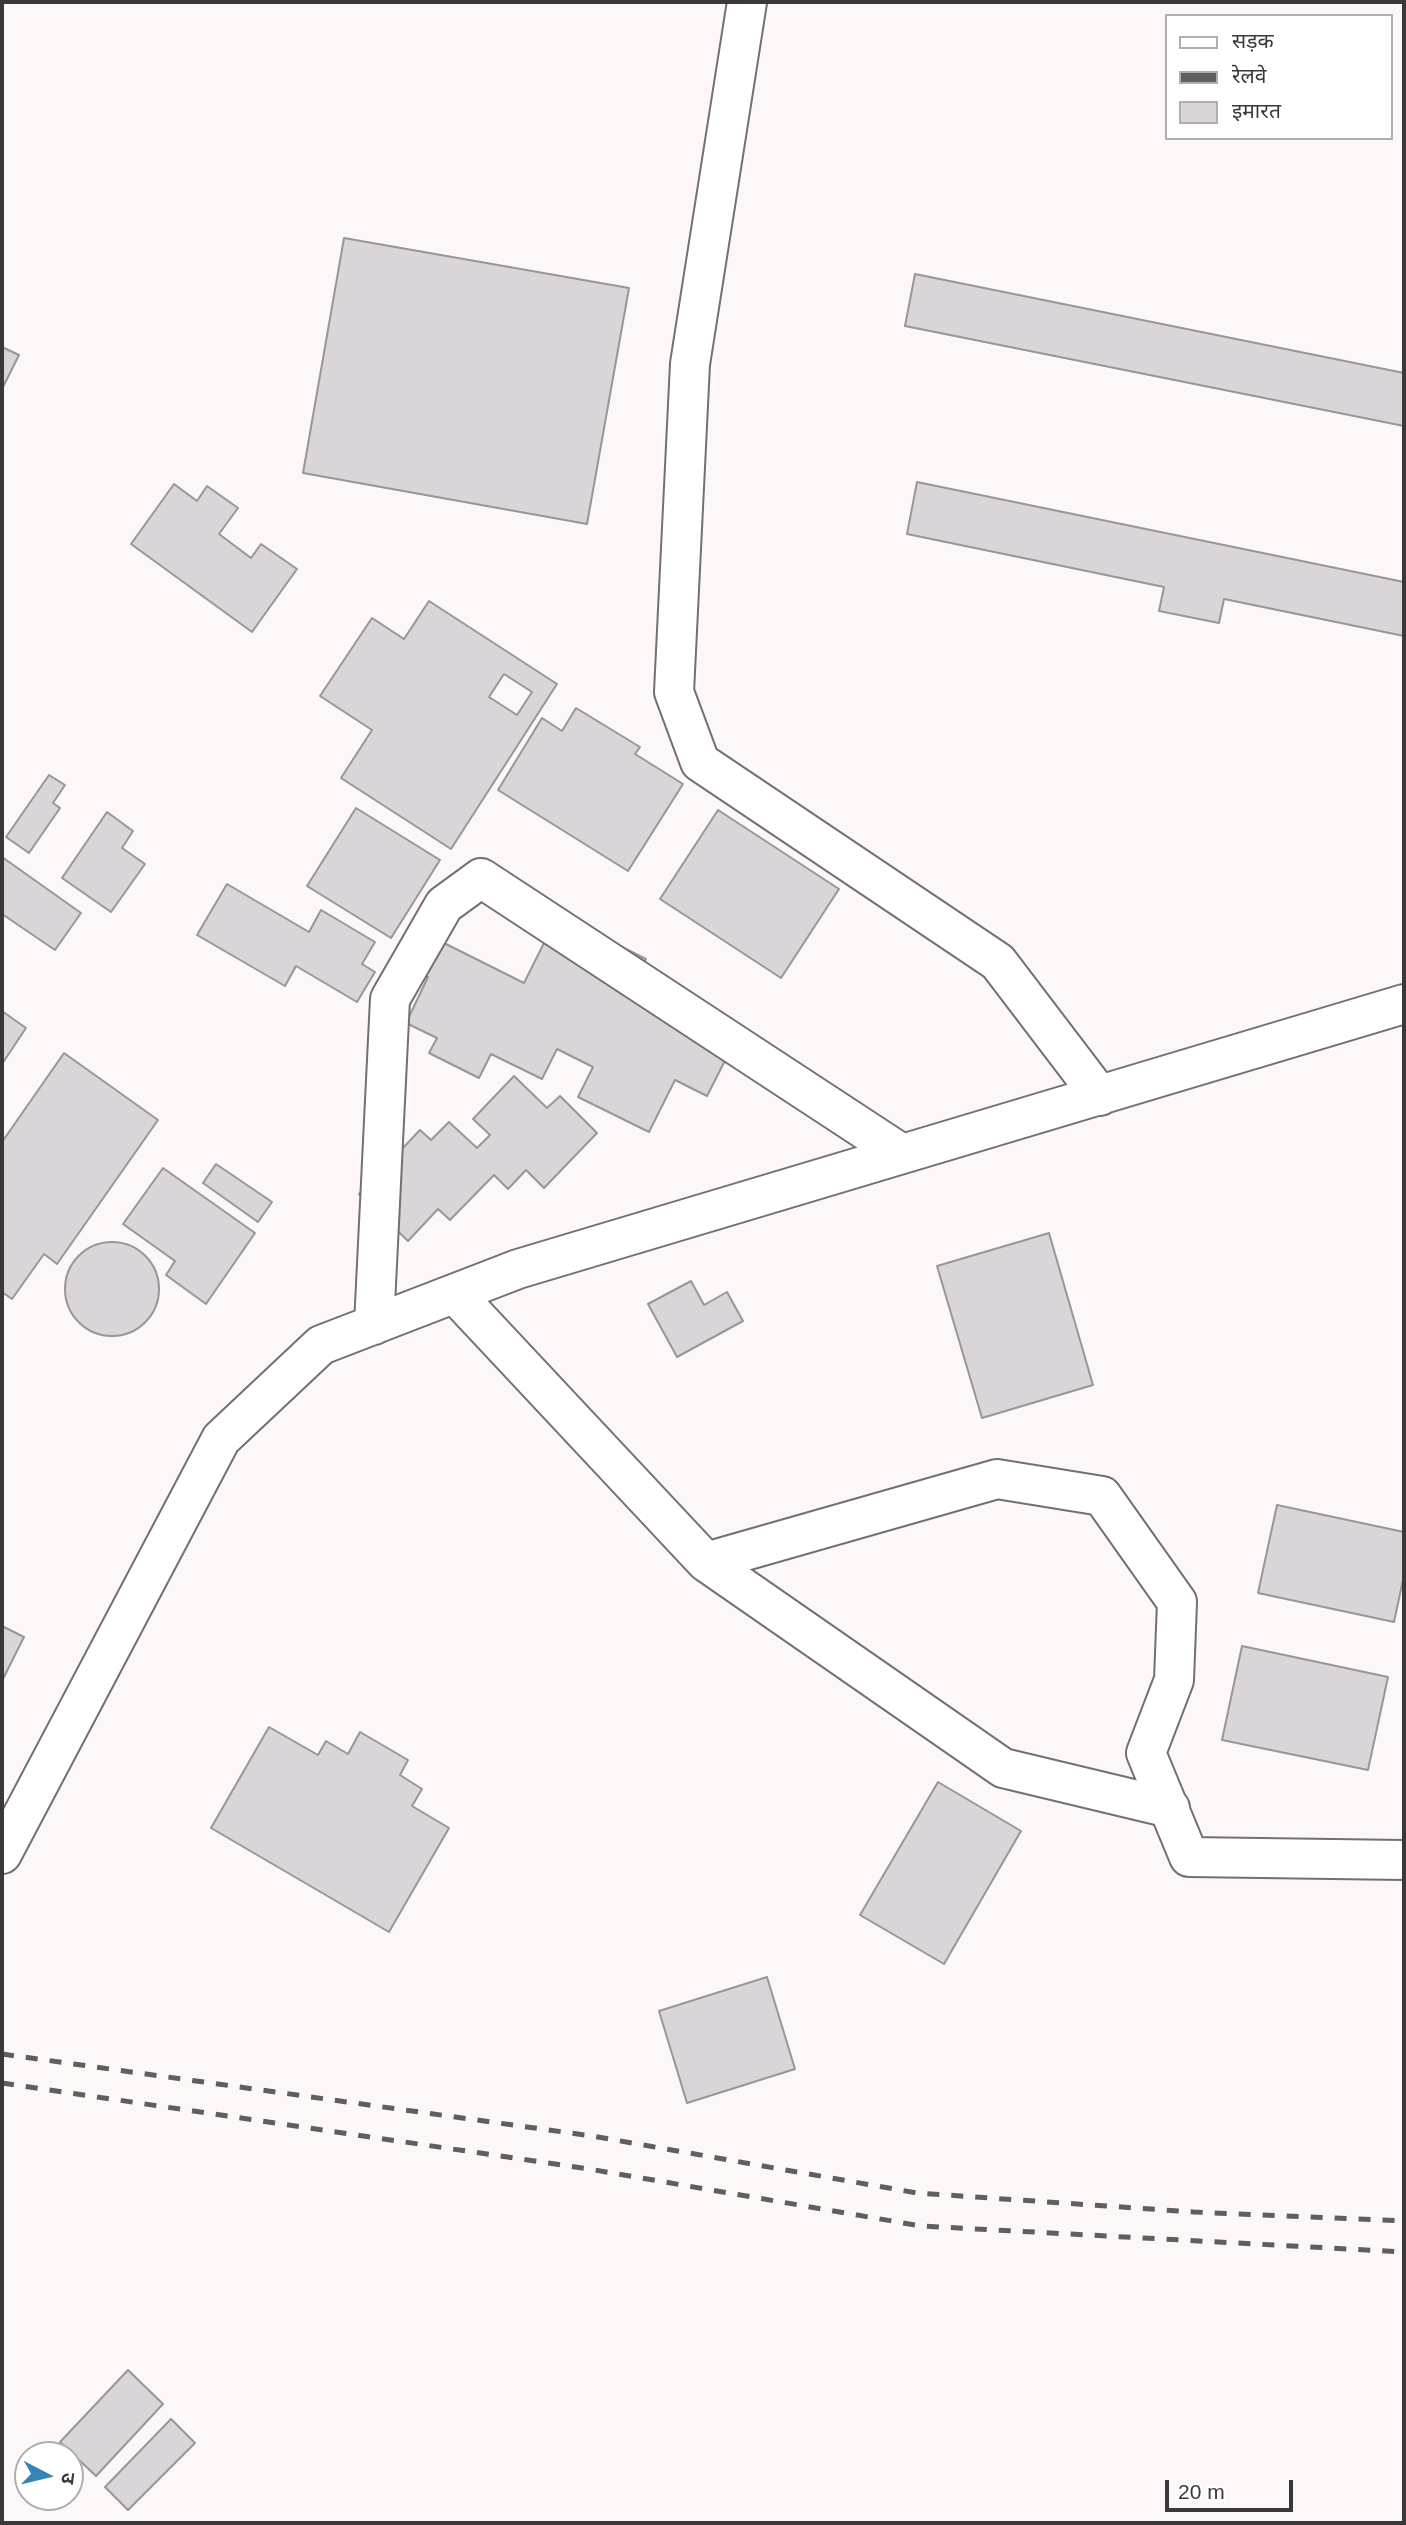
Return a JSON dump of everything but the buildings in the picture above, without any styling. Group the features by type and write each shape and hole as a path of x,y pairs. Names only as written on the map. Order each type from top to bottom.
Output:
{"street":[{"path":"747,2 691,364 674,692 700,762 998,962 1100,1096"},
{"path":"374,1325 390,999 444,905 481,878 902,1154"},
{"path":"2,1854 220,1439 321,1345 519,1269 1404,1004"},
{"path":"455,1294 706,1562 1003,1768 1170,1808"},
{"path":"706,1562 997,1479 1102,1496 1177,1602 1174,1680 1146,1753 1189,1857 1404,1860"}],"railway":[{"path":"2,2054 592,2136 917,2193 1194,2212 1404,2221"},
{"path":"2,2083 589,2169 921,2226 1404,2252"}]}
